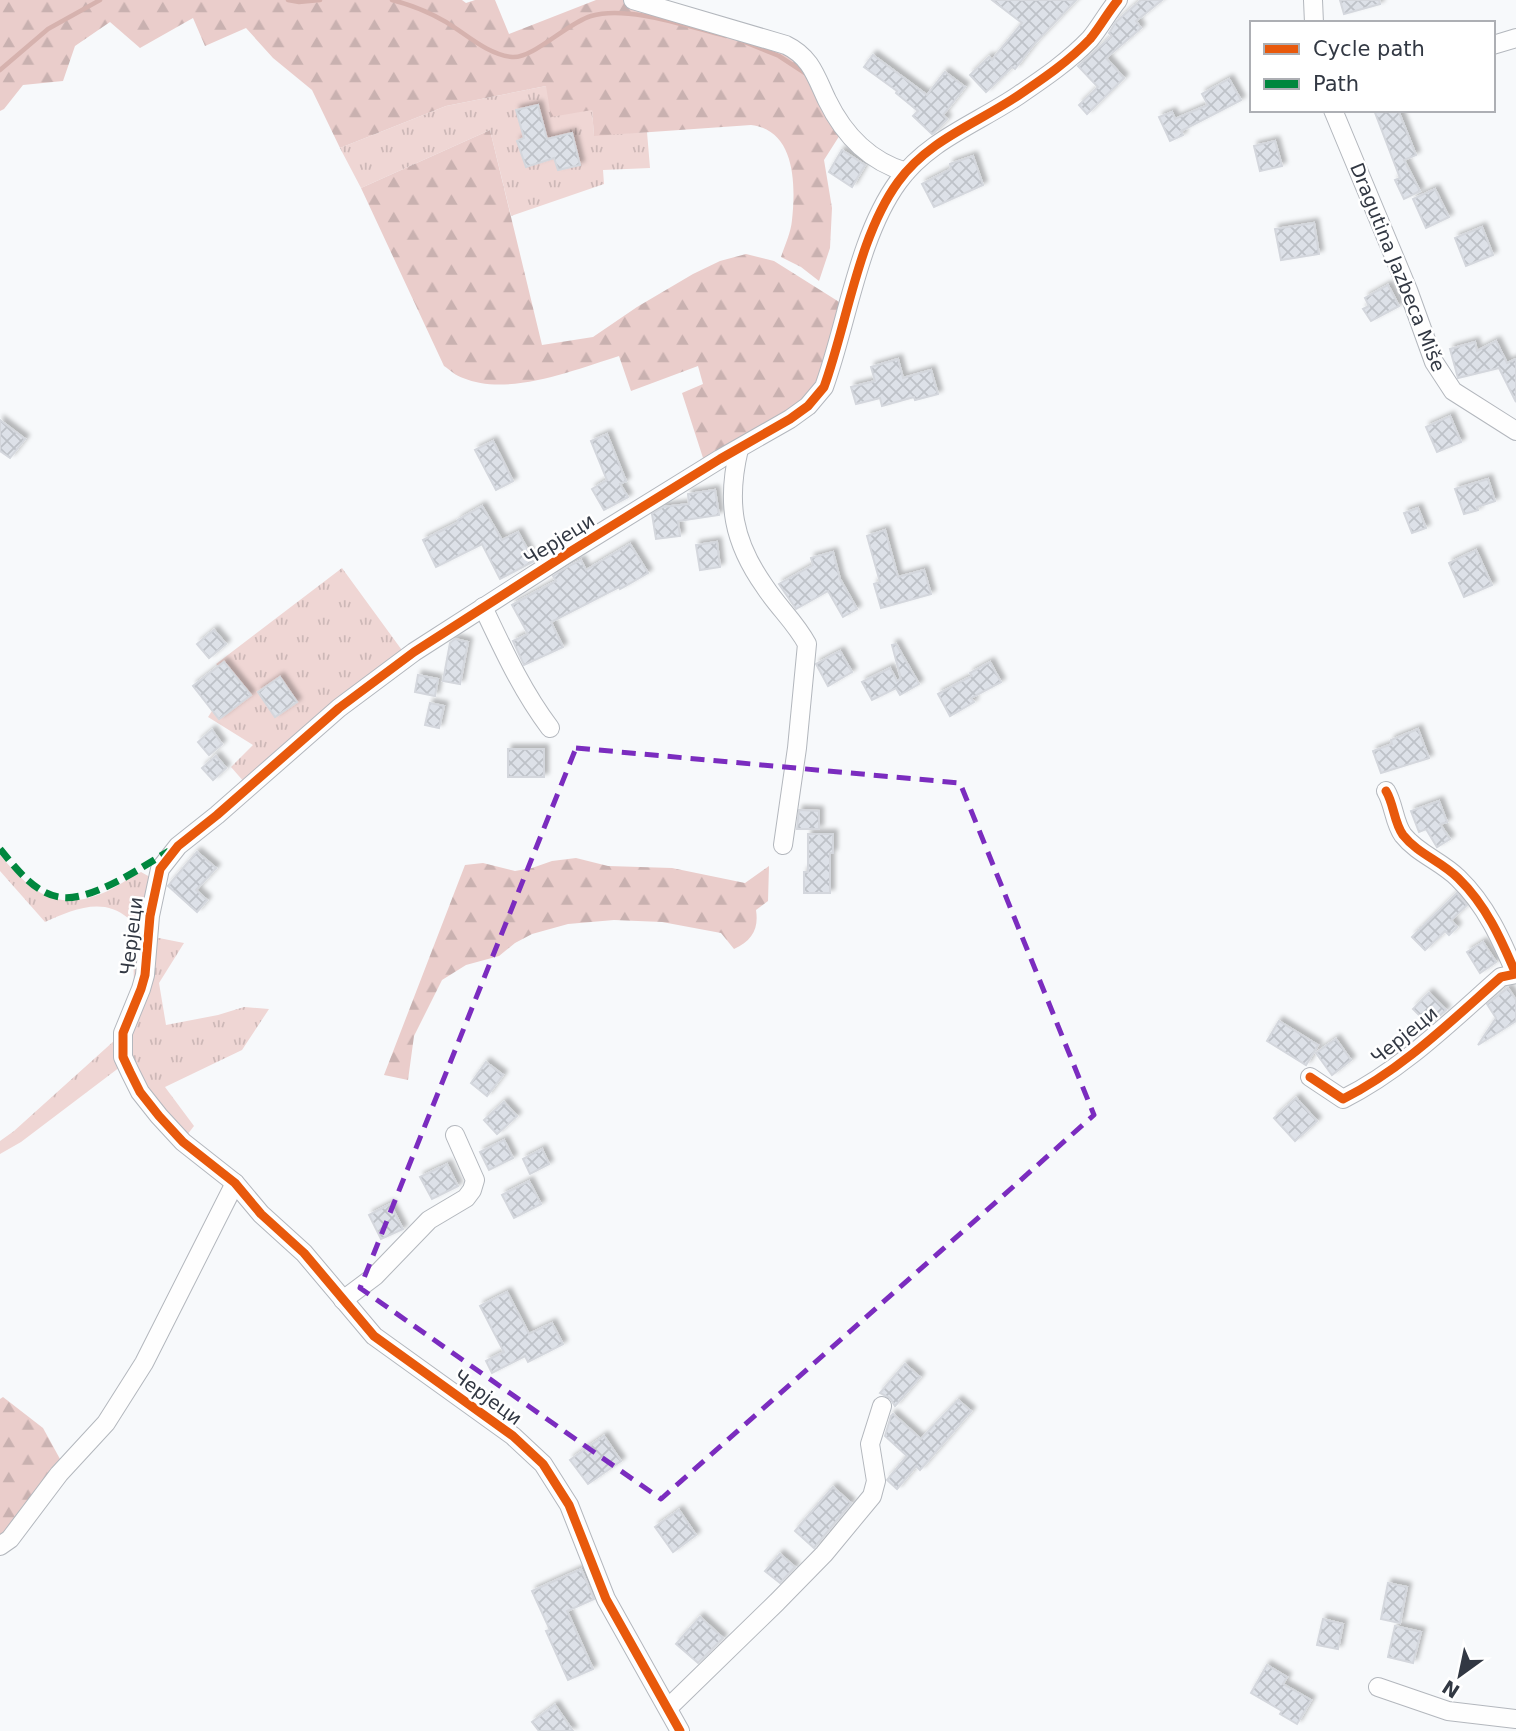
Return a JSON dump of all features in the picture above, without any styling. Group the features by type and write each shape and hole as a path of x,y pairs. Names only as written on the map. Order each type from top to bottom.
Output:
{"street":[{"path":"633,0 799,51 810,63 843,128 862,149 887,166 906,172"},
{"name":"Черјеци","path":"680,1731 611,1608 569,1505 543,1464 513,1436 374,1336 304,1253 261,1214 235,1184 183,1142 140,1092 123,1057 123,1032 145,975 150,916 160,869 165,859 178,846 339,708 414,652 808,406 824,387 866,247 897,183 933,147 997,109 1067,62 1091,37 1118,0"},
{"path":"1313,0 1314,21"},
{"path":"1495,44 1516,38"},
{"name":"Dragutina Jazbeca Miše","path":"1334,112 1408,290 1434,362 1453,391 1516,432"},
{"path":"739,449 732,476 731,498 743,551 765,588 807,644 797,748 783,845"},
{"path":"483,607 512,667 550,728"},
{"name":"Черјеци","path":"1310,1077 1343,1099 1368,1086 1430,1040 1501,977 1516,974 1485,910 1457,876 1415,849 1400,832 1391,799 1386,791"},
{"path":"343,1300 375,1276 429,1220 466,1198 472,1190 475,1180 455,1135"},
{"path":"0,1546 10,1539 59,1474 106,1423 144,1363 235,1184"},
{"path":"668,1708 824,1554 872,1496 876,1481 870,1444 882,1406"},
{"path":"1378,1687 1448,1711 1516,1719"}],"highlighted area":[{"path":"576,748 960,783 1094,1115 661,1499 360,1288"}],"green space":[{"path":"0,0 462,0 466,3 495,0 509,34 596,0 646,0 787,39 845,127 824,160 832,208 830,248 819,281 801,267 781,257 791,225 792,175 784,148 777,137 766,129 751,125 594,136 592,110 551,117 546,86 446,106 340,148 312,90 273,58 246,28 205,46 193,18 140,48 110,22 75,46 63,81 23,85 0,111"},
{"path":"546,86 592,110 594,135 647,132 650,168 603,170 604,184 511,216 490,130 361,188 340,148 446,106"},
{"path":"490,130 542,345 593,337 693,274 720,261 746,254 774,261 844,305 821,372 801,402 776,421 704,461 682,393 703,384 698,366 631,391 619,356 562,374 500,385 463,378 444,366 361,188"},
{"path":"342,568 404,653 245,783 231,767 253,745 208,717 233,679 216,664"},
{"path":"0,855 33,888 57,899 86,899 108,891 141,872 150,877 134,990 133,936 128,918 118,911 98,906 65,913 45,922 0,871"},
{"path":"576,858 608,866 672,868 745,883 769,866 768,901 756,910 753,934 734,949 721,933 662,922 614,920 568,924 532,934 499,956 466,965 442,980 414,1036 408,1080 384,1075 465,865 483,863 515,871"},
{"path":"154,937 184,943 159,983 166,1025 244,1007 269,1009 242,1050 165,1087 194,1126 187,1135 141,1080 130,1048 134,1017"},
{"path":"115,1040 120,1067 21,1142 0,1154 0,1141"},
{"path":"3,1397 43,1428 60,1459 0,1538 0,1399"}],"building":[{"path":"992,0 1076,0 1035,43 1015,69 1012,67 986,92 970,75 989,57 992,60 1022,23"},
{"path":"1141,0 1162,0 1136,21 1141,28 1106,58 1124,78 1087,114 1079,105 1098,87 1078,66 1112,36 1109,33 1116,22"},
{"path":"1340,0 1379,0 1380,4 1344,14"},
{"path":"873,55 927,95 945,72 965,87 943,115 947,119 934,133 913,116 918,111 896,93 897,91 864,67"},
{"path":"1229,79 1241,100 1181,131 1183,135 1170,141 1159,117 1172,112 1175,119 1208,105 1202,94"},
{"path":"538,105 547,139 572,133 580,165 558,170 554,158 526,167 517,141 524,138 516,110"},
{"path":"1375,112 1399,112 1416,155 1404,160 1420,191 1404,199 1395,180 1400,178"},
{"path":"1275,141 1282,166 1260,171 1254,146"},
{"path":"842,150 865,165 852,187 829,172"},
{"path":"973,156 983,185 934,207 922,184 951,169 950,164"},
{"path":"1435,189 1449,217 1426,228 1413,199"},
{"path":"1314,223 1319,254 1281,260 1275,229"},
{"path":"1482,227 1493,255 1466,266 1455,238"},
{"path":"1388,285 1399,306 1371,321 1363,309 1369,306 1365,298"},
{"path":"1496,341 1507,363 1516,359 1516,402 1499,368 1458,378 1450,349 1475,342 1477,351"},
{"path":"898,359 903,378 931,370 938,394 882,406 880,398 856,404 851,387 875,381 871,367"},
{"path":"1450,416 1461,442 1437,452 1426,427"},
{"path":"0,420 25,439 10,458 0,451"},
{"path":"607,434 626,481 620,484 628,497 604,510 592,489 607,480 591,441"},
{"path":"493,441 513,481 496,490 475,450"},
{"path":"1488,479 1495,501 1464,514 1455,489"},
{"path":"715,490 719,515 678,521 680,536 656,539 652,514 663,507 689,504 688,494"},
{"path":"482,506 502,540 518,532 534,561 500,579 482,544 436,567 423,540 459,522 458,520"},
{"path":"1418,508 1426,528 1412,533 1404,513"},
{"path":"885,530 898,577 924,570 931,594 881,608 874,584 880,582 867,536"},
{"path":"717,542 720,567 700,570 696,545"},
{"path":"630,544 648,573 551,622 563,647 524,665 513,641 528,634 512,605 556,581 553,576 569,566 581,560 586,570"},
{"path":"1476,550 1492,585 1464,597 1449,563"},
{"path":"833,552 840,579 857,609 843,617 828,591 796,609 779,584 813,565 811,558"},
{"path":"214,630 226,644 209,658 197,644"},
{"path":"455,639 468,642 460,684 443,681 450,643"},
{"path":"896,644 919,684 900,695 896,688 872,700 862,682 890,668 897,681 901,679 892,645"},
{"path":"840,651 852,672 828,686 816,664"},
{"path":"224,662 251,695 219,719 193,686"},
{"path":"990,662 1001,682 971,698 974,702 950,716 938,694 972,676 970,673"},
{"path":"418,675 438,679 435,696 415,692"},
{"path":"280,677 297,702 275,717 258,692"},
{"path":"430,703 444,706 439,728 425,725"},
{"path":"1418,729 1429,758 1381,773 1373,751"},
{"path":"212,730 222,744 209,755 198,742"},
{"path":"508,749 544,749 544,777 508,777"},
{"path":"216,756 226,768 213,780 202,768"},
{"path":"1439,801 1447,822 1440,824 1450,839 1437,847 1426,829 1419,832 1411,811"},
{"path":"799,810 819,811 819,829 797,829"},
{"path":"808,834 833,834 830,893 804,893 804,872 808,872"},
{"path":"197,852 216,868 196,890 207,900 197,912 168,886"},
{"path":"1457,893 1467,905 1451,920 1457,927 1449,935 1445,931 1425,950 1412,937"},
{"path":"1483,942 1496,962 1480,973 1467,952"},
{"path":"1508,988 1516,1000 1516,1021 1478,1045 1496,1018 1487,1004"},
{"path":"1429,993 1446,1010 1429,1025 1413,1009"},
{"path":"1279,1021 1318,1045 1306,1065 1267,1041"},
{"path":"1336,1039 1351,1060 1332,1075 1316,1053"},
{"path":"486,1062 503,1075 487,1096 471,1083"},
{"path":"1296,1098 1317,1121 1295,1141 1274,1118"},
{"path":"504,1102 517,1116 497,1134 484,1120"},
{"path":"504,1140 513,1158 489,1170 480,1152"},
{"path":"542,1149 549,1164 530,1174 523,1159"},
{"path":"447,1164 458,1186 432,1199 420,1177"},
{"path":"529,1181 541,1204 514,1218 502,1195"},
{"path":"390,1204 403,1229 381,1239 369,1215"},
{"path":"507,1292 529,1334 552,1323 563,1344 528,1362 525,1356 492,1373 486,1361 504,1352 480,1306"},
{"path":"905,1364 920,1377 895,1406 890,1398 880,1393"},
{"path":"958,1400 971,1411 920,1470 916,1466 897,1489 887,1480 907,1456 885,1436 891,1416 893,1414 921,1439"},
{"path":"604,1436 621,1461 588,1484 570,1460"},
{"path":"833,1487 851,1503 814,1548 795,1531"},
{"path":"679,1510 696,1535 673,1552 655,1527"},
{"path":"780,1554 795,1567 780,1583 765,1571"},
{"path":"581,1569 594,1599 567,1611 593,1669 568,1680 532,1591"},
{"path":"1388,1583 1407,1587 1400,1623 1381,1619"},
{"path":"700,1617 723,1638 698,1663 676,1644"},
{"path":"1323,1619 1343,1624 1338,1649 1317,1645"},
{"path":"1395,1626 1421,1632 1413,1663 1388,1657"},
{"path":"1267,1665 1287,1677 1283,1684 1311,1700 1297,1724 1280,1714 1282,1711 1251,1693"},
{"path":"555,1705 573,1731 539,1731 532,1722"}],"waterway":[{"path":"0,70 48,29 100,0"},
{"path":"288,0 320,0"},
{"path":"392,0 427,12 486,48 512,57 540,47 582,20 606,13 658,18 726,36"},
{"path":"742,41 779,56 808,75"}],"marked path":[{"path":"0,849 33,885 59,897 85,895 100,889 169,851"}],"cycle path":[{"path":"680,1731 606,1599 569,1505 543,1464 513,1436 374,1336 304,1253 261,1214 235,1183 183,1142 140,1092 123,1057 123,1033 145,975 150,916 160,869 178,846 339,708 414,652 568,553 808,406 824,387 863,254 884,204 898,182 910,167 939,143 1019,95 1065,62 1090,39 1118,0"},
{"path":"1310,1077 1343,1099 1406,1059 1501,977 1516,974 1505,948 1477,899 1451,872 1403,835 1386,791"}]}
